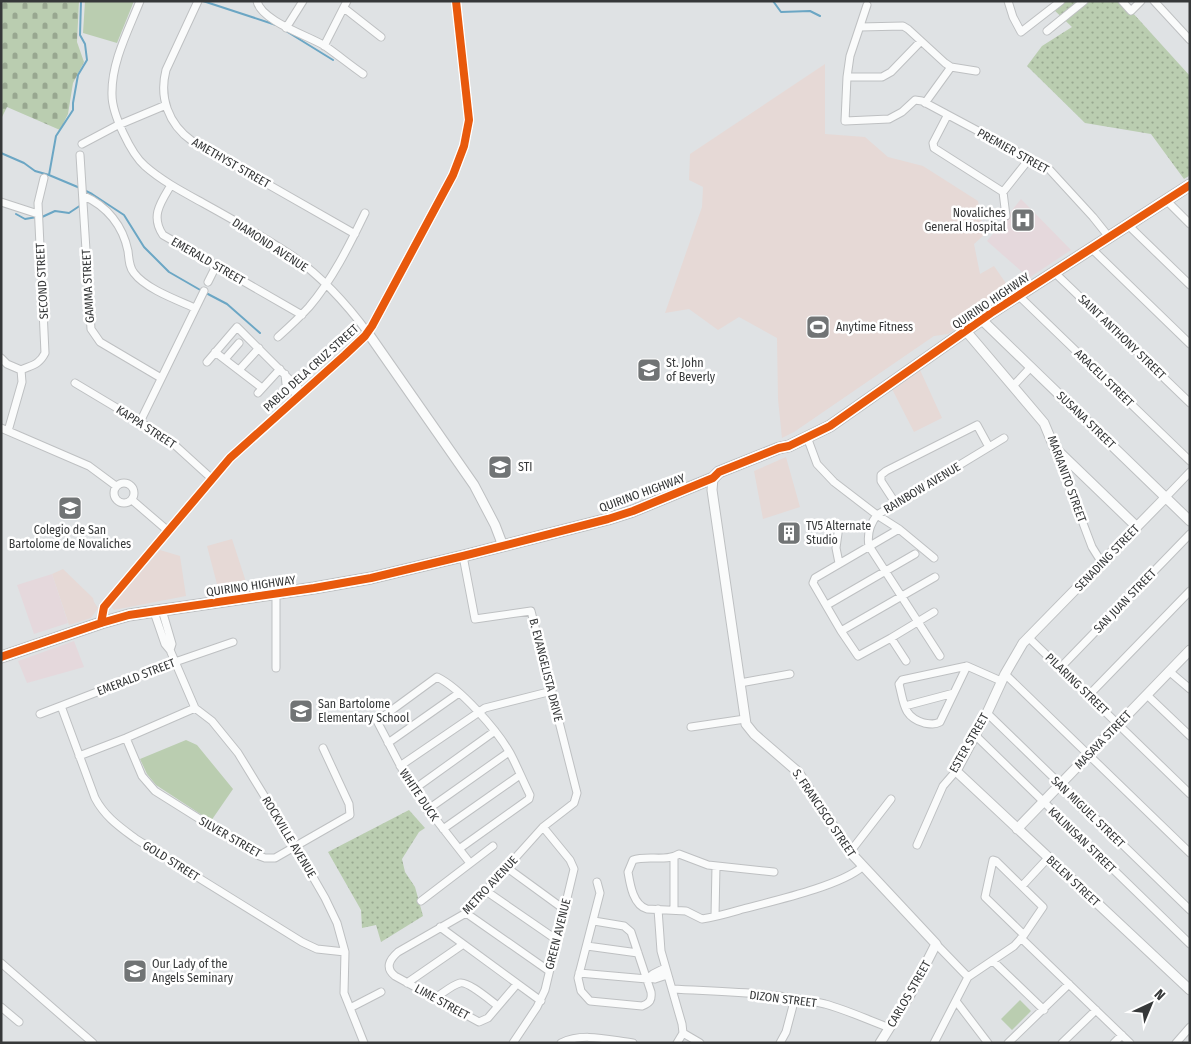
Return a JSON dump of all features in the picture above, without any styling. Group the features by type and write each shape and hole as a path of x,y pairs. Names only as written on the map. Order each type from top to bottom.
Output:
{"main road":[{"name":"QUIRINO HIGHWAY","path":"1,657 102,622 129,615 371,578 464,556 633,511 713,478 721,478 781,452 789,446 830,426 1018,295 1190,185"}],"street":[{"name":"DIAMOND AVENUE","path":"140,1 117,60 112,95 113,106 128,143 136,157 144,166 171,185 257,233 292,256 326,284 368,333 474,485 484,502 503,546"},
{"name":"AMETHYST STREET","path":"198,1 166,70 163,91 172,120 180,131 192,141 355,234"},
{"path":"257,1 261,11 286,28 324,46 363,74"},
{"path":"286,28 303,1"},
{"name":"PABLO DELA CRUZ STREET","path":"102,622 104,607 211,478 244,444 368,333 435,208 456,167 464,146 469,120 456,1"},
{"path":"1008,1 1012,17 1021,32 1061,1"},
{"path":"1046,31 1084,1"},
{"path":"1122,1 1131,10 1141,1"},
{"path":"1154,1 1190,40"},
{"path":"324,46 346,4 382,37"},
{"path":"867,5 852,50 846,77 845,121 889,119 902,112 915,100 925,103 951,67"},
{"path":"860,27 903,26 944,63 951,67 976,71"},
{"path":"846,77 882,76 891,72 921,41"},
{"name":"PREMIER STREET","path":"925,103 1049,169 1093,216 1109,237"},
{"path":"82,144 120,124 166,105"},
{"path":"947,116 933,144 934,148 1003,192"},
{"name":"GAMMA STREET","path":"80,155 91,330 100,342 161,378"},
{"path":"1006,216 1003,192 1030,158"},
{"name":"SECOND STREET","path":"21,370 39,363 45,353 38,214 38,203 44,178"},
{"name":"EMERALD STREET","path":"171,185 157,209 156,215 159,229 170,240 302,315"},
{"path":"84,196 94,200 112,217 125,239 129,262 136,276 148,285 195,308"},
{"path":"1166,200 1190,224"},
{"path":"1,202 38,214"},
{"path":"278,337 302,315 326,284 365,213"},
{"path":"1128,225 1190,285"},
{"path":"1092,249 1190,344"},
{"path":"208,282 216,266"},
{"name":"SAINT ANTHONY STREET","path":"1054,272 1190,403"},
{"path":"140,422 204,291"},
{"name":"ARACELI STREET","path":"1018,295 1190,461"},
{"name":"SUSANA STREET","path":"982,320 1190,521"},
{"path":"207,362 237,327 282,371 286,384 301,394"},
{"name":"MARIANITO STREET","path":"966,331 1044,423 1092,547 1102,563"},
{"path":"225,359 239,343"},
{"path":"239,370 259,348"},
{"path":"215,352 239,370 260,390 282,371"},
{"path":"1,358 7,364 21,370 22,382 5,430 89,466 116,486"},
{"path":"1013,386 1031,367"},
{"name":"KAPPA STREET","path":"75,383 173,443 211,478"},
{"path":"896,504 881,481 882,474 886,471 977,426 989,447"},
{"path":"807,438 817,464 834,482 877,515 899,529 934,558"},
{"name":"RAINBOW AVENUE","path":"869,546 868,538 871,525 877,515 1004,438"},
{"path":"1054,447 1136,527"},
{"name":"SENADING STREET","path":"1026,640 1190,472"},
{"name":"S. FRANCISCO STREET","path":"713,478 712,490 745,719 750,730 798,772 850,852 862,867 968,977"},
{"path":"122,483 129,484 134,493 132,500 126,503 119,502 114,496 116,486 122,483"},
{"path":"132,500 167,530"},
{"path":"839,526 836,548 839,563"},
{"path":"899,529 813,580 841,631 858,656 934,612"},
{"name":"SAN JUAN STREET","path":"1060,668 1190,534"},
{"path":"869,546 940,656"},
{"path":"827,606 915,554"},
{"name":"B. EVANGELISTA DRIVE","path":"464,556 475,620 531,611 577,793 574,803 562,813"},
{"path":"841,631 935,577"},
{"path":"1088,696 1190,590"},
{"path":"276,594 276,668"},
{"name":"ROCKVILLE AVENUE","path":"158,611 165,644 170,650 195,708 212,721 238,753 295,846 337,923 345,952 344,993 364,1043"},
{"path":"891,638 906,661"},
{"name":"PILARING STREET","path":"1026,640 1060,668 1190,794"},
{"name":"ESTER STREET","path":"917,846 943,786 956,771 987,713 1003,677 1026,640"},
{"name":"EMERALD STREET","path":"40,714 175,662 233,642"},
{"name":"MASAYA STREET","path":"1017,830 1190,650"},
{"path":"967,666 942,718 937,724 928,724 908,715 900,681 967,666 1003,677 1089,755 1190,854"},
{"path":"1170,672 1190,689"},
{"path":"740,683 790,674"},
{"name":"WHITE DUCK","path":"459,693 437,677 377,721 412,790 470,863"},
{"path":"400,766 485,708 552,691"},
{"path":"388,744 459,693 495,731 510,752 530,797 458,849"},
{"path":"905,706 954,693"},
{"path":"1147,695 1190,736"},
{"name":"GOLD STREET","path":"61,706 102,811 114,822 136,839 302,942 317,949 345,952"},
{"path":"79,756 195,708"},
{"name":"SAN MIGUEL STREET","path":"987,713 1190,910"},
{"path":"691,727 745,719"},
{"path":"412,790 495,731"},
{"name":"KALINISAN STREET","path":"975,735 1190,944"},
{"name":"SILVER STREET","path":"126,738 142,776 155,791 233,841 265,858 275,858 350,815 349,804 323,748"},
{"path":"427,810 510,752"},
{"name":"BELEN STREET","path":"956,771 1190,990"},
{"path":"443,829 520,775"},
{"path":"850,852 891,799"},
{"name":"METRO AVENUE","path":"388,966 390,960 398,952 466,912 543,827 562,813"},
{"name":"GREEN AVENUE","path":"513,1043 541,1001 545,990 574,866 543,827"},
{"path":"421,901 493,846"},
{"path":"774,872 716,866 699,862 681,854 674,857 641,857 633,860 630,864 628,876 636,899 641,907 646,909 686,911 699,919 820,887 853,873 862,867"},
{"path":"674,857 674,910"},
{"path":"1022,886 1048,858"},
{"path":"937,1041 968,977 993,961 1023,937 1043,908 993,860 985,897 1023,937 1130,1043"},
{"path":"715,916 716,866"},
{"path":"506,867 565,910"},
{"path":"594,920 627,927 631,932 648,979 650,1002 642,1006 590,1001 581,991 578,978 600,893 597,882"},
{"path":"486,890 557,940"},
{"path":"658,909 660,940 666,971 682,1024 683,1033 677,1043"},
{"path":"466,912 549,971"},
{"path":"440,927 462,945 541,1001"},
{"name":"CARLOS STREET","path":"880,1043 911,993 936,944"},
{"path":"407,982 462,945"},
{"path":"587,946 638,953"},
{"path":"993,961 1044,1010"},
{"path":"1,963 93,1043"},
{"name":"LIME STREET","path":"388,966 392,973 479,1022 485,1020 517,984"},
{"path":"579,973 648,979 653,974 666,971"},
{"path":"435,998 462,982 498,1006"},
{"path":"1008,1043 1070,984"},
{"name":"DIZON STREET","path":"672,989 795,998 840,1008 890,1028"},
{"path":"350,1008 381,992"},
{"path":"780,1043 786,1032 795,998"},
{"path":"956,1001 988,1043"},
{"path":"1,1007 19,1022"},
{"path":"1062,1043 1096,1010"},
{"path":"1176,1043 1190,1027"},
{"path":"683,1033 700,1043"},
{"path":"1114,1043 1122,1035"},
{"path":"561,1043 576,1038 588,1037 633,1043"}],"shaded area":[{"path":"825,64 825,134 865,137 888,157 923,166 978,201 984,235 974,244 980,274 994,266 1012,292 948,334 934,336 794,432 782,438 778,399 777,338 739,317 718,330 689,309 665,313 702,207 703,187 689,180 690,154"},
{"name":"Novaliches General Hospital","path":"1021,199 1071,250 1029,278 987,241"},
{"path":"920,370 942,418 914,432 892,389"},
{"path":"786,457 800,507 763,519 754,471"},
{"path":"232,539 247,585 218,588 207,546"},
{"path":"160,550 180,556 186,596 114,610 111,606"},
{"path":"63,569 93,598 98,608 91,618 69,625 52,574"},
{"path":"52,574 68,623 34,634 17,585"},
{"path":"74,641 84,667 27,683 18,661"}],"green space":[{"path":"1,1 79,1 77,42 84,62 73,83 68,114 60,130 7,107 1,119"},
{"path":"85,1 134,1 117,43 83,33"},
{"path":"1063,1 1122,1 1190,76 1190,175 1184,179 1151,134 1085,123 1027,66 1042,46 1072,27 1053,9"},
{"path":"186,740 197,745 233,789 211,821 156,785 147,774 140,759"},
{"path":"409,810 425,828 419,832 402,859 405,872 415,887 423,916 381,942 376,925 362,928 361,910 328,852"},
{"path":"1020,1000 1031,1011 1012,1030 1001,1019"}],"waterway":[{"path":"1,153 24,163 35,171 49,175 56,136 73,110 78,75 87,60 85,44 80,35 81,1"},
{"path":"203,1 276,25"},
{"path":"773,1 781,12 810,11 820,16"},
{"path":"286,31 333,60"},
{"path":"49,175 80,188"},
{"path":"84,190 124,215 144,247 169,272 202,291"},
{"path":"42,217 55,211 69,213 81,205"},
{"path":"16,214 25,219 37,217"},
{"path":"206,293 227,304 260,333"}],"cycle path":[{"path":"101,623 104,607 230,458 345,355 365,336 372,326 453,175 464,146 469,120 456,1"},
{"path":"1,657 129,615 371,578 608,519 633,511 713,478 719,472 779,448 789,446 830,426 991,313 1190,185"}],"place":[{"name":"Novaliches General Hospital","path":"1023,220"},
{"name":"Anytime Fitness","path":"818,327"},
{"name":"St. John of Beverly","path":"649,370"},
{"name":"STI","path":"500,467"},
{"name":"Colegio de San Bartolome de Novaliches","path":"70,508"},
{"name":"TV5 Alternate Studio","path":"789,533"},
{"name":"San Bartolome Elementary School","path":"301,711"},
{"name":"Our Lady of the Angels Seminary","path":"135,971"}]}
